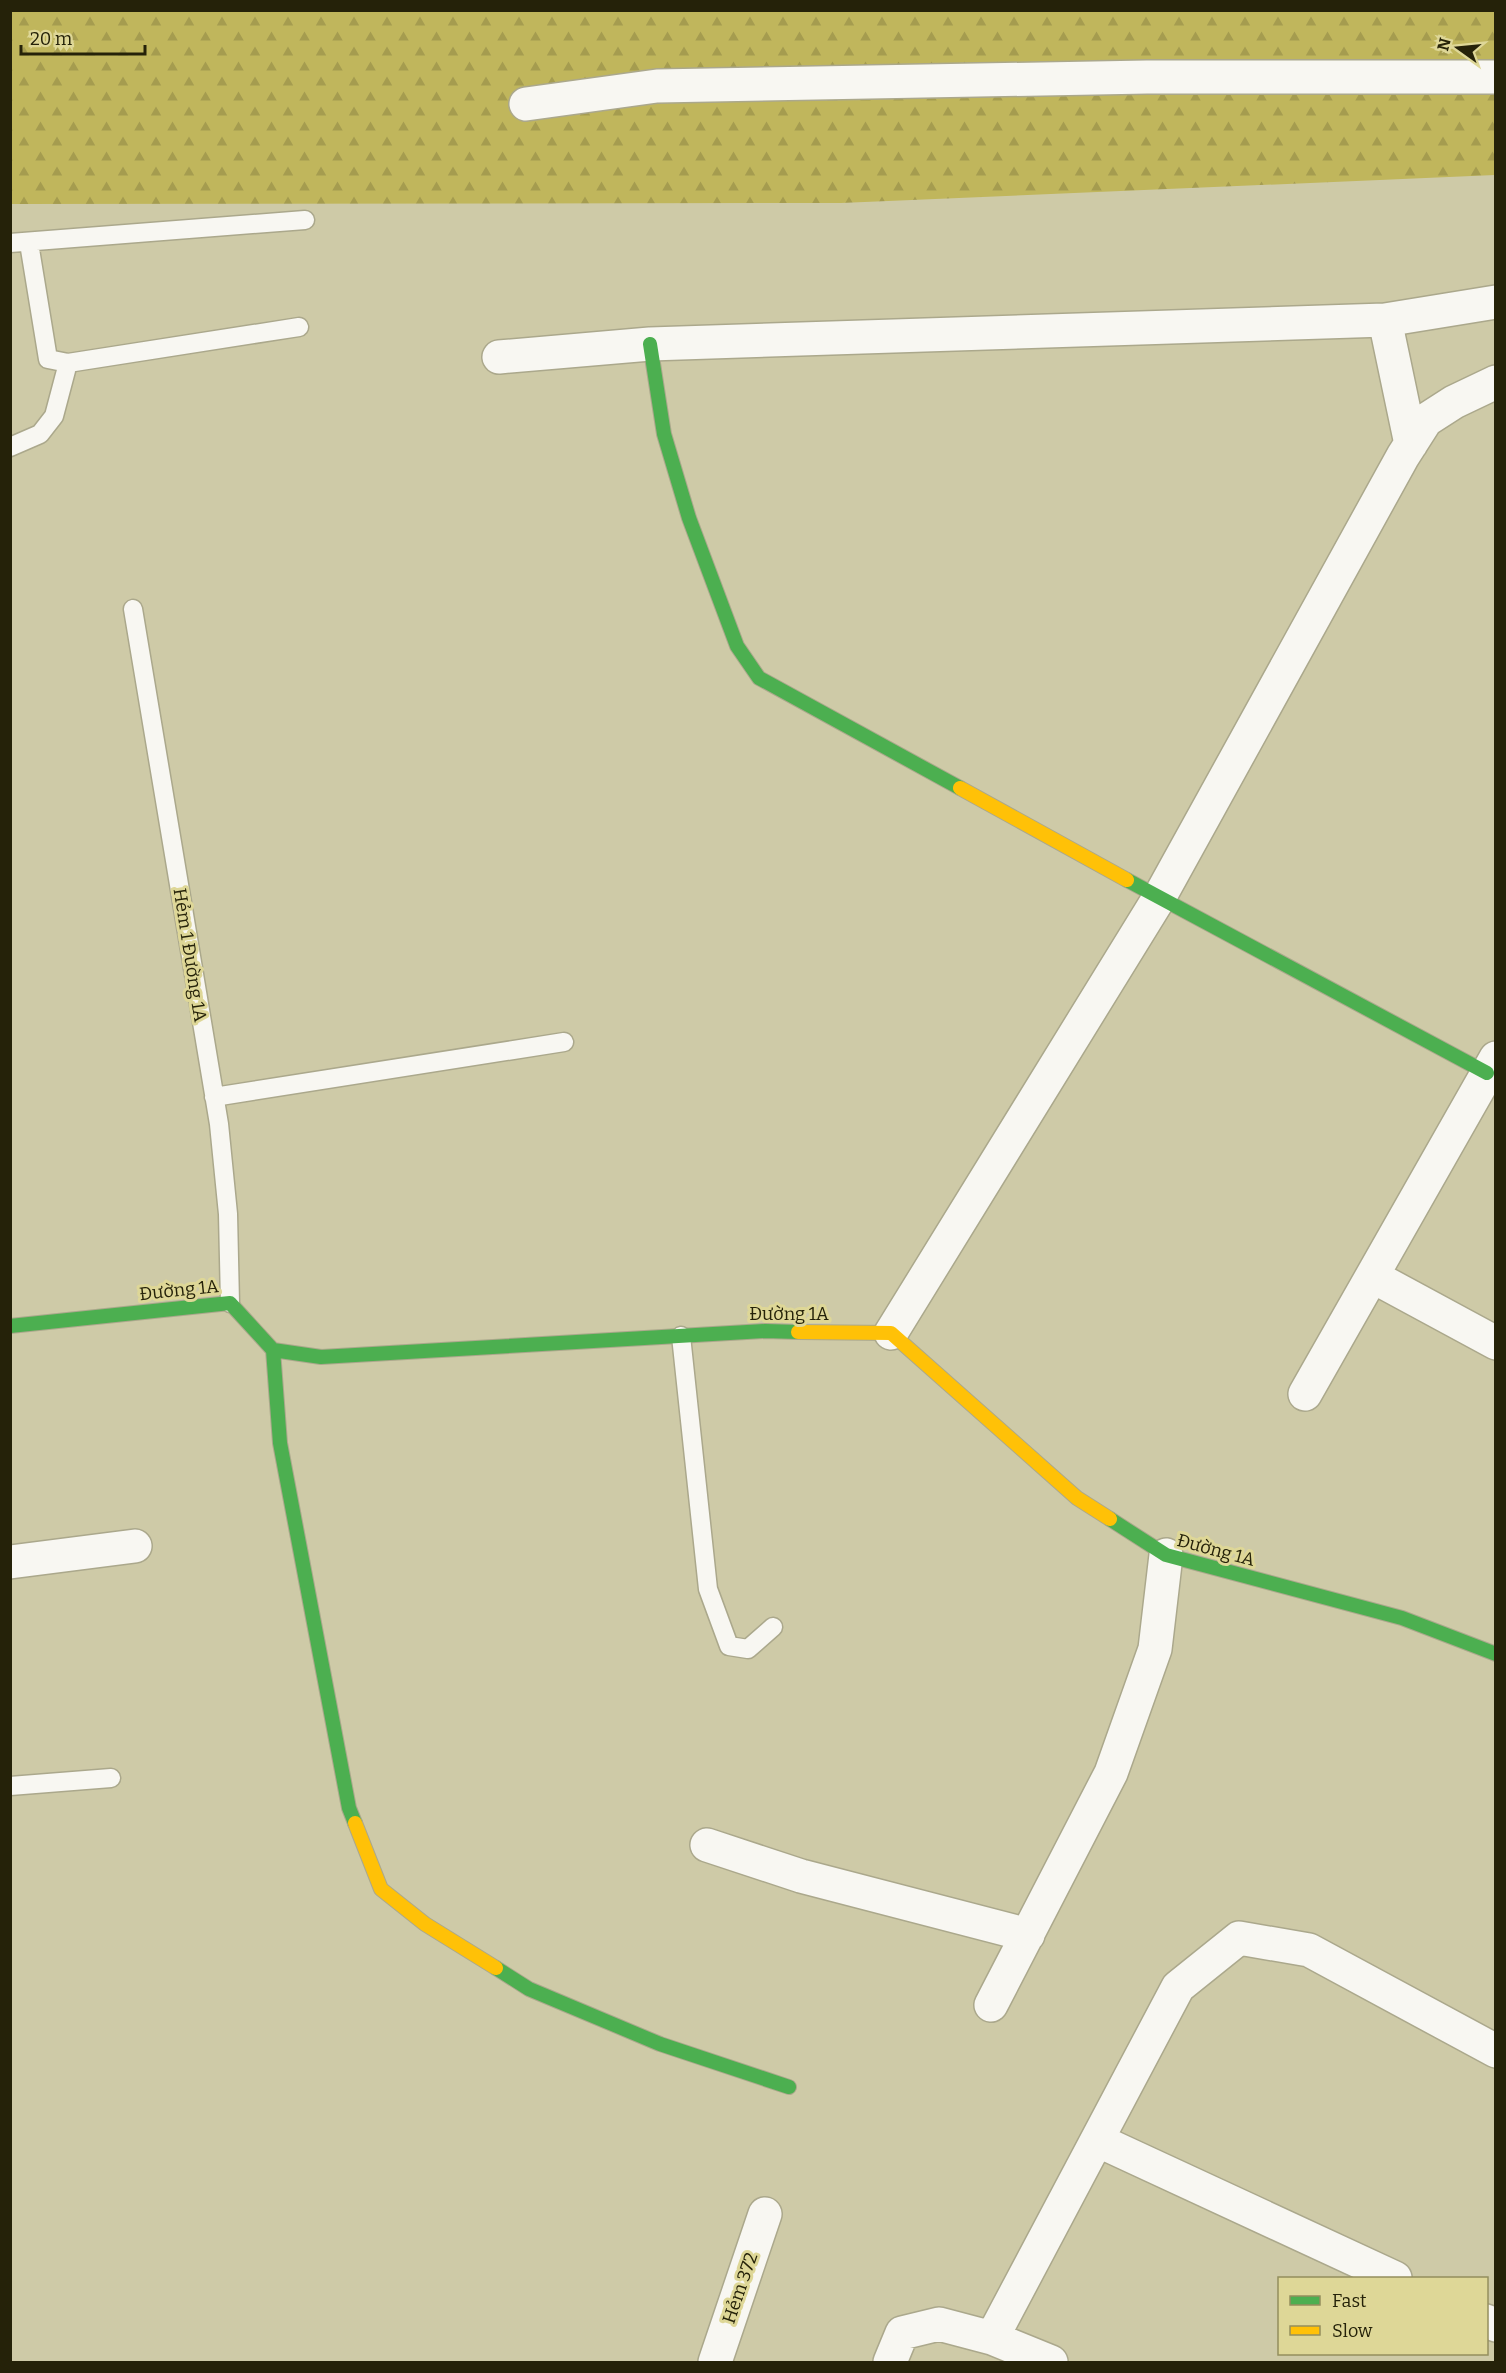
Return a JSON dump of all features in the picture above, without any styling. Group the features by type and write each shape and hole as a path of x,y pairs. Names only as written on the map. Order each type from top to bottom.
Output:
{"street":[{"path":"526,104 657,86 1147,77 1496,77"},
{"path":"499,357 650,344 1385,320 1496,302"},
{"path":"1385,320 1411,444"},
{"path":"650,344 664,434 689,519 737,646 759,678 1159,898 1491,1066 1305,1394"},
{"path":"891,1333 1159,898 1426,420 1454,402 1496,382"},
{"path":"1372,1276 1496,1343"},
{"name":"Đường 1A","path":"10,1326 230,1303 273,1350 321,1357 765,1330 891,1333 1077,1498 1166,1555 1402,1618 1496,1654"},
{"path":"273,1350 280,1443 349,1808 381,1889 425,1924 530,1989 660,2044 789,2087"},
{"path":"10,1562 135,1546"},
{"path":"991,2005 1111,1773 1155,1649 1166,1555"},
{"path":"707,1845 801,1876 1028,1935"},
{"path":"992,2338 1178,1987 1239,1938 1309,1950 1496,2051"},
{"path":"1097,2140 1393,2277"},
{"name":"Hẻm 372","path":"715,2362 765,2214"},
{"path":"890,2362 902,2333 939,2324 992,2338 1051,2362"}],"lane":[{"path":"299,327 68,363 48,359 20,243 305,220"},
{"path":"10,447 40,434 54,416 68,363"},
{"name":"Hẻm 1 Đường 1A","path":"133,609 214,1097 228,1214 230,1303"},
{"path":"214,1097 564,1042"},
{"path":"681,1335 708,1589 729,1646 748,1649 773,1628"},
{"path":"10,1786 111,1778"}],"green space":[{"path":"10,11 1495,11 1495,175 841,203 11,204"}],"traffic: fast":[{"path":"650,344 664,434 689,518 737,646 759,678 960,788"},
{"path":"1127,880 1487,1073"},
{"path":"10,1326 230,1303 273,1350 321,1357 765,1331 798,1332"},
{"path":"273,1350 280,1443 349,1808 355,1823"},
{"path":"1110,1519 1166,1555 1402,1618 1496,1654"},
{"path":"496,1968 529,1989 660,2044 789,2087"}],"traffic: slow":[{"path":"960,788 1127,880"},
{"path":"798,1332 891,1333 1077,1498 1110,1519"},
{"path":"355,1823 381,1889 425,1924 496,1968"}]}
